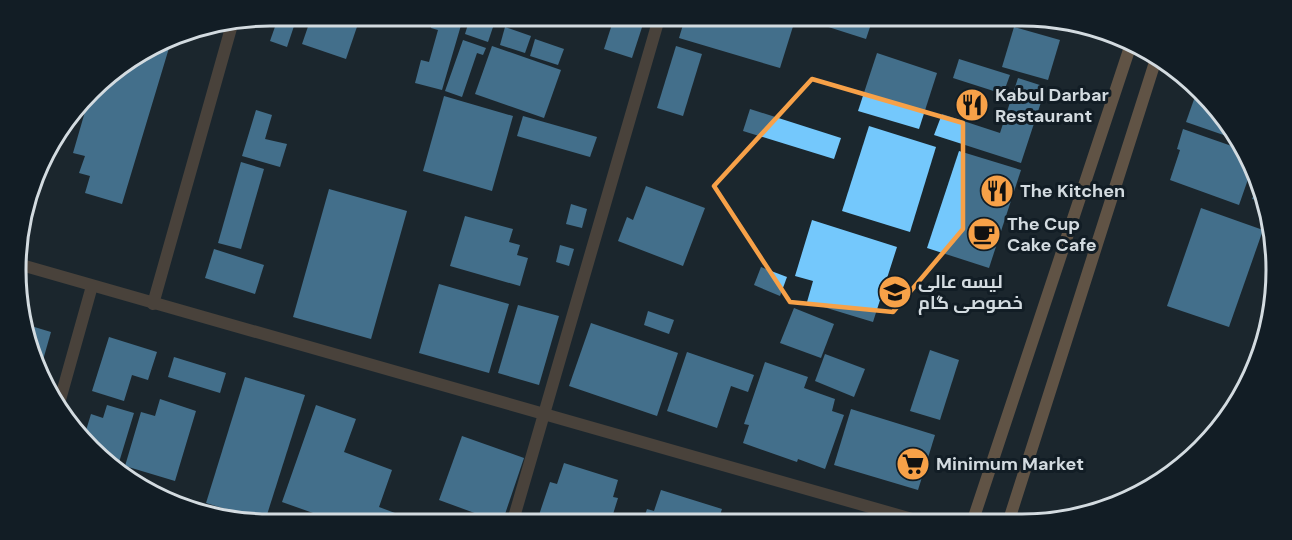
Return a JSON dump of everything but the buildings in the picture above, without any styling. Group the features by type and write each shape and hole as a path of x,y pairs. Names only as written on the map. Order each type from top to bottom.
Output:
{"main road":[{"path":"975,514 1129,50"},
{"path":"1011,514 1154,65"}],"street":[{"path":"515,514 657,26"},
{"path":"153,304 231,29"},
{"path":"26,266 894,514"},
{"path":"61,397 92,286"}],"highlighted area":[{"path":"812,79 963,123 963,229 893,312 790,302 714,186"}],"place":[{"name":"Kabul Darbar Restaurant","path":"972,105"},
{"name":"The Kitchen","path":"997,191"},
{"name":"The Cup Cake Cafe","path":"984,234"},
{"name":"لیسه عالی خصوصی گام","path":"895,292"},
{"name":"Minimum Market","path":"913,464"}]}
